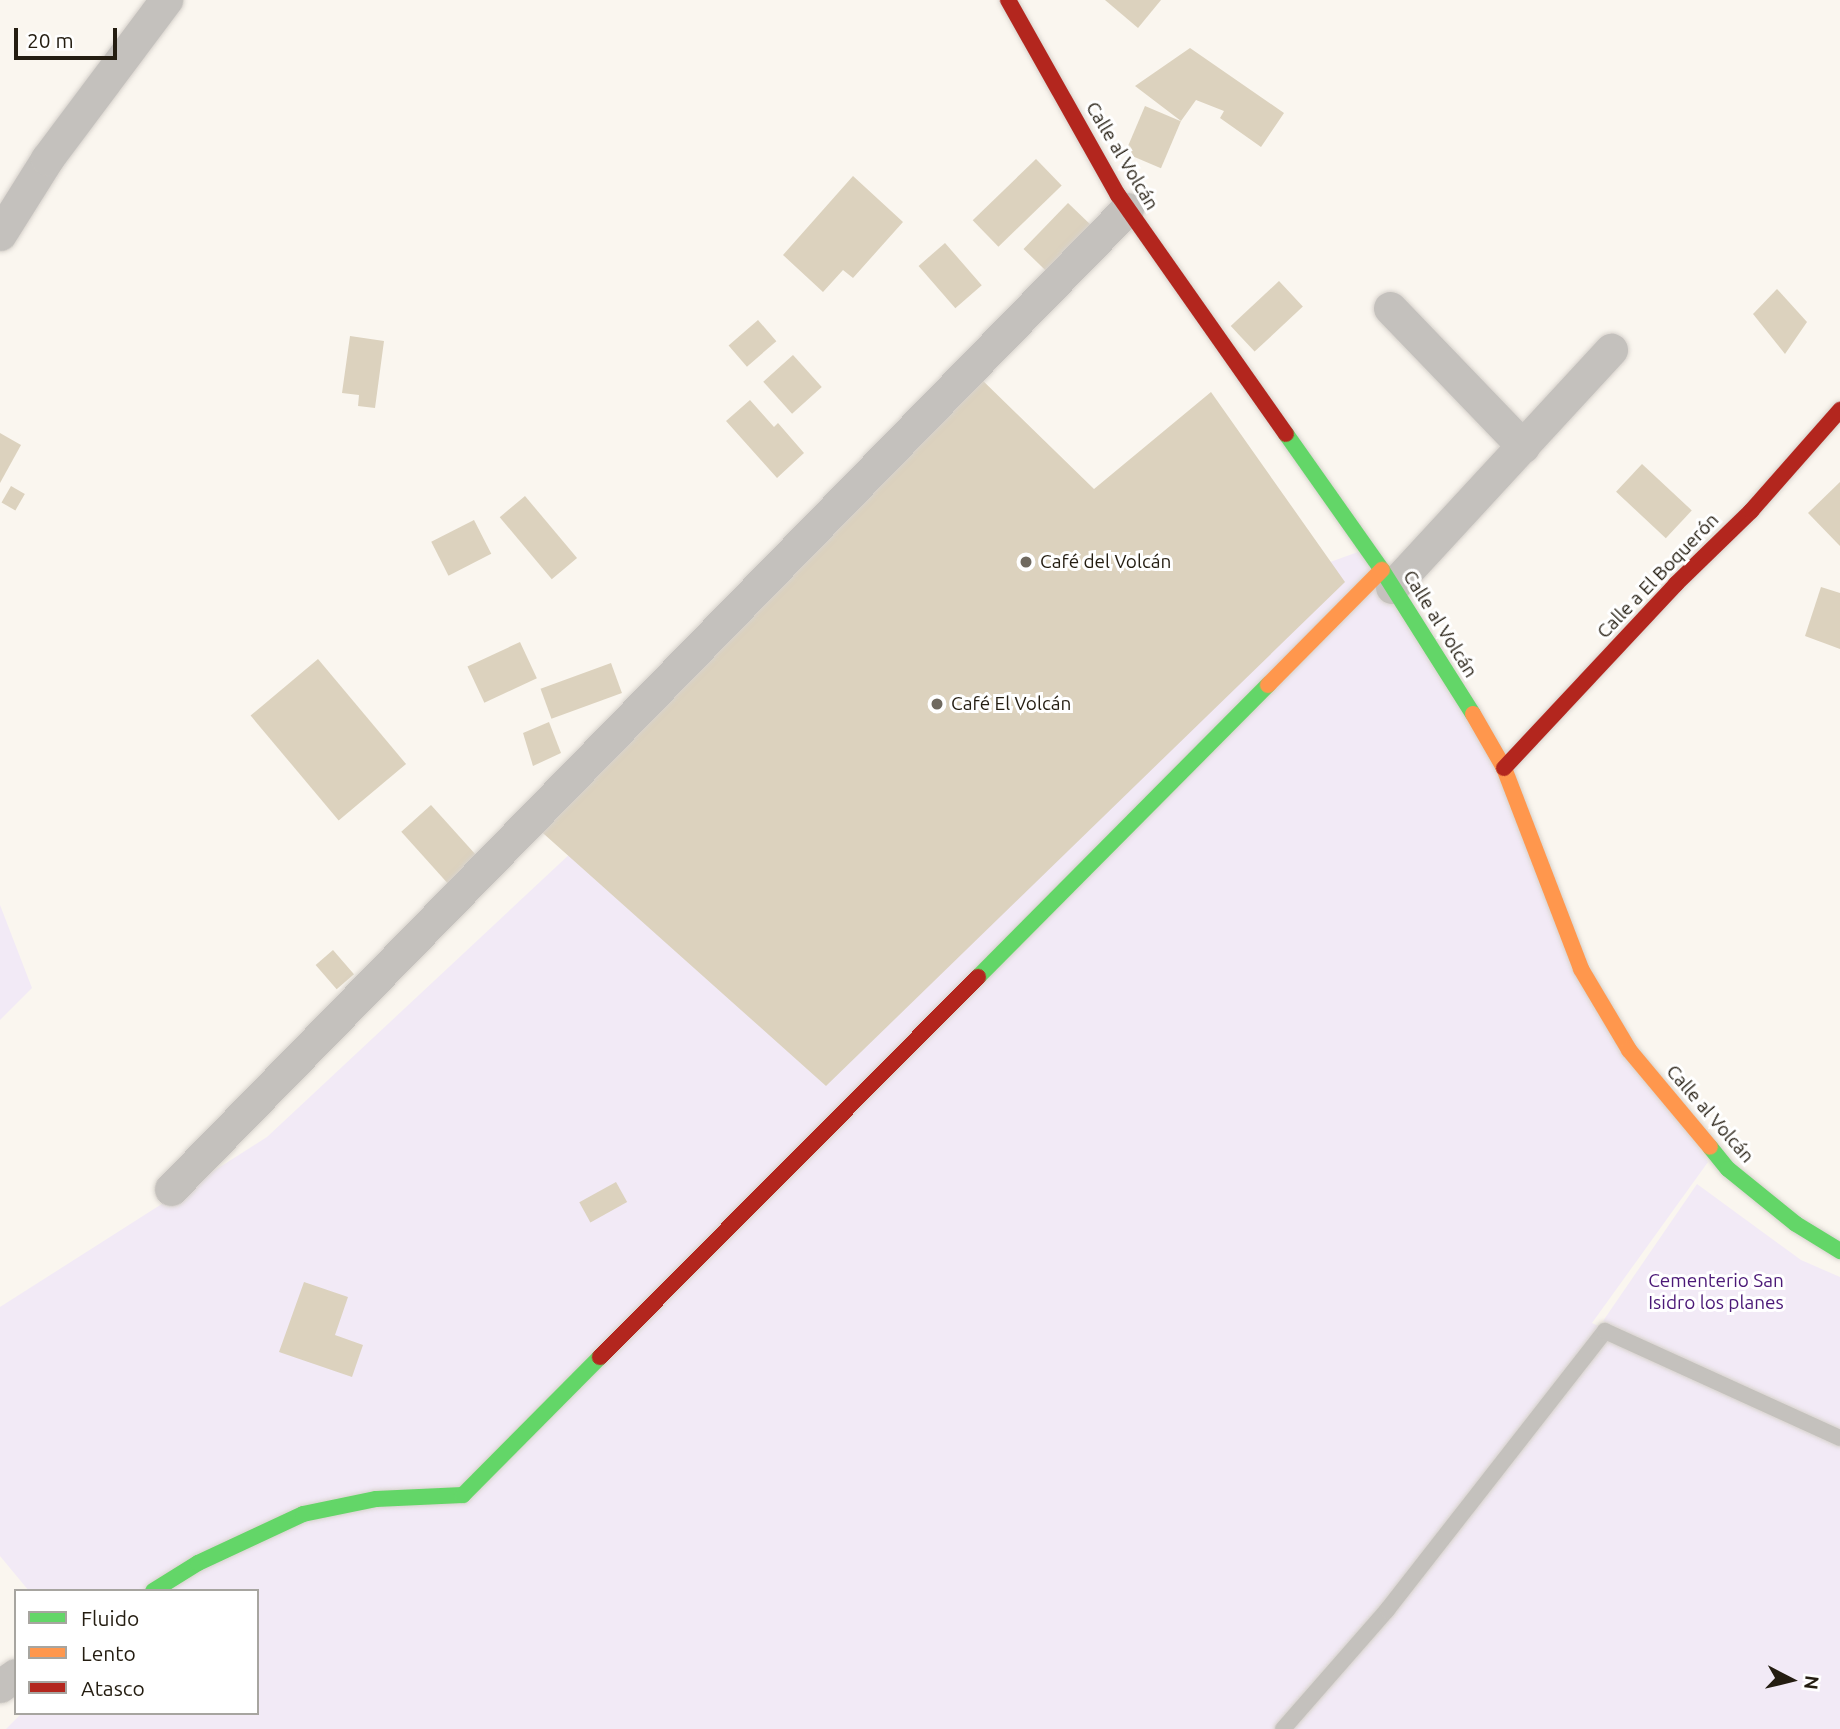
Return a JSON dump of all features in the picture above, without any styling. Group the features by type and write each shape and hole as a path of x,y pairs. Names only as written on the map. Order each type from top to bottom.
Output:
{"street":[{"path":"0,234 47,159 166,0"},
{"name":"Calle al Volcán","path":"1016,5 1127,209 1387,579 1504,768 1581,969 1629,1050 1728,1169 1786,1217 1840,1251"},
{"path":"171,1189 1127,209"},
{"path":"1390,308 1523,446"},
{"path":"156,1589 198,1563 303,1514 376,1499 463,1495 1523,446 1611,350"},
{"name":"Calle a El Boquerón","path":"1504,768 1676,584 1751,511 1840,410"}],"lane":[{"path":"1820,432 1840,443"},
{"path":"1283,1729 1387,1610 1605,1331 1840,1438"}],"green space":[{"path":"1366,549 1484,731 1581,969 1708,1162 1592,1323 1840,1441 1840,1729 6,1729 20,1715 259,1715 259,1589 27,1589 0,1556 0,1307 267,1137 693,739 1080,653"},
{"path":"0,905 32,988 0,1020"},
{"name":"Cementerio San Isidro los planes","path":"1697,1184 1801,1260 1840,1277 1840,1433 1603,1321"}],"building":[{"path":"1105,0 1161,0 1138,28"},
{"path":"1190,48 1284,113 1261,147 1220,118 1224,111 1196,100 1181,121 1135,86"},
{"path":"1145,106 1181,121 1161,168 1125,153"},
{"path":"1036,159 1062,186 998,247 973,220"},
{"path":"853,176 903,222 853,278 843,270 823,292 783,255"},
{"path":"1068,203 1099,233 1054,279 1024,249"},
{"path":"945,243 982,285 955,308 919,266"},
{"path":"1279,281 1303,307 1255,352 1231,326"},
{"path":"1777,289 1807,322 1785,354 1753,314"},
{"path":"758,320 776,341 747,367 729,346"},
{"path":"350,336 384,341 375,408 358,406 359,395 342,393"},
{"path":"793,355 822,387 792,414 763,382"},
{"name":"Café El Volcán","path":"977,375 1094,489 1211,392 1345,582 826,1086 535,826"},
{"path":"750,400 774,427 778,423 804,453 777,478 726,421"},
{"path":"0,433 21,445 0,483"},
{"path":"1642,464 1692,510 1666,538 1616,492"},
{"path":"1840,482 1840,546 1808,513"},
{"path":"11,486 25,494 15,510 2,502"},
{"path":"525,496 577,558 552,579 500,517"},
{"path":"474,520 491,554 448,576 431,542"},
{"path":"1821,587 1840,593 1840,649 1805,636"},
{"path":"520,642 537,678 484,703 467,667"},
{"path":"318,659 406,764 339,821 251,716"},
{"path":"611,663 622,693 551,719 541,689"},
{"path":"549,722 561,753 533,766 523,733"},
{"path":"431,805 481,861 451,888 401,832"},
{"path":"333,950 354,974 337,989 316,965"},
{"path":"616,1182 627,1202 590,1222 579,1202"},
{"path":"304,1282 348,1297 335,1335 363,1345 352,1377 279,1352"}],"traffic: fast":[{"path":"1286,434 1382,570 1473,714"},
{"path":"978,977 1268,685"},
{"path":"1710,1147 1728,1169 1796,1224 1840,1251"},
{"path":"156,1589 198,1563 303,1514 376,1499 463,1495 600,1357"}],"traffic: slow":[{"path":"1268,685 1382,570"},
{"path":"1473,714 1504,768 1581,969 1629,1050 1710,1147"}],"traffic: jam":[{"path":"1008,0 1118,195 1286,434"},
{"path":"1504,768 1676,584 1751,511 1840,410"},
{"path":"600,1357 978,977"}],"place":[{"name":"Café del Volcán","path":"1026,562"},
{"name":"Café El Volcán","path":"937,704"}]}
